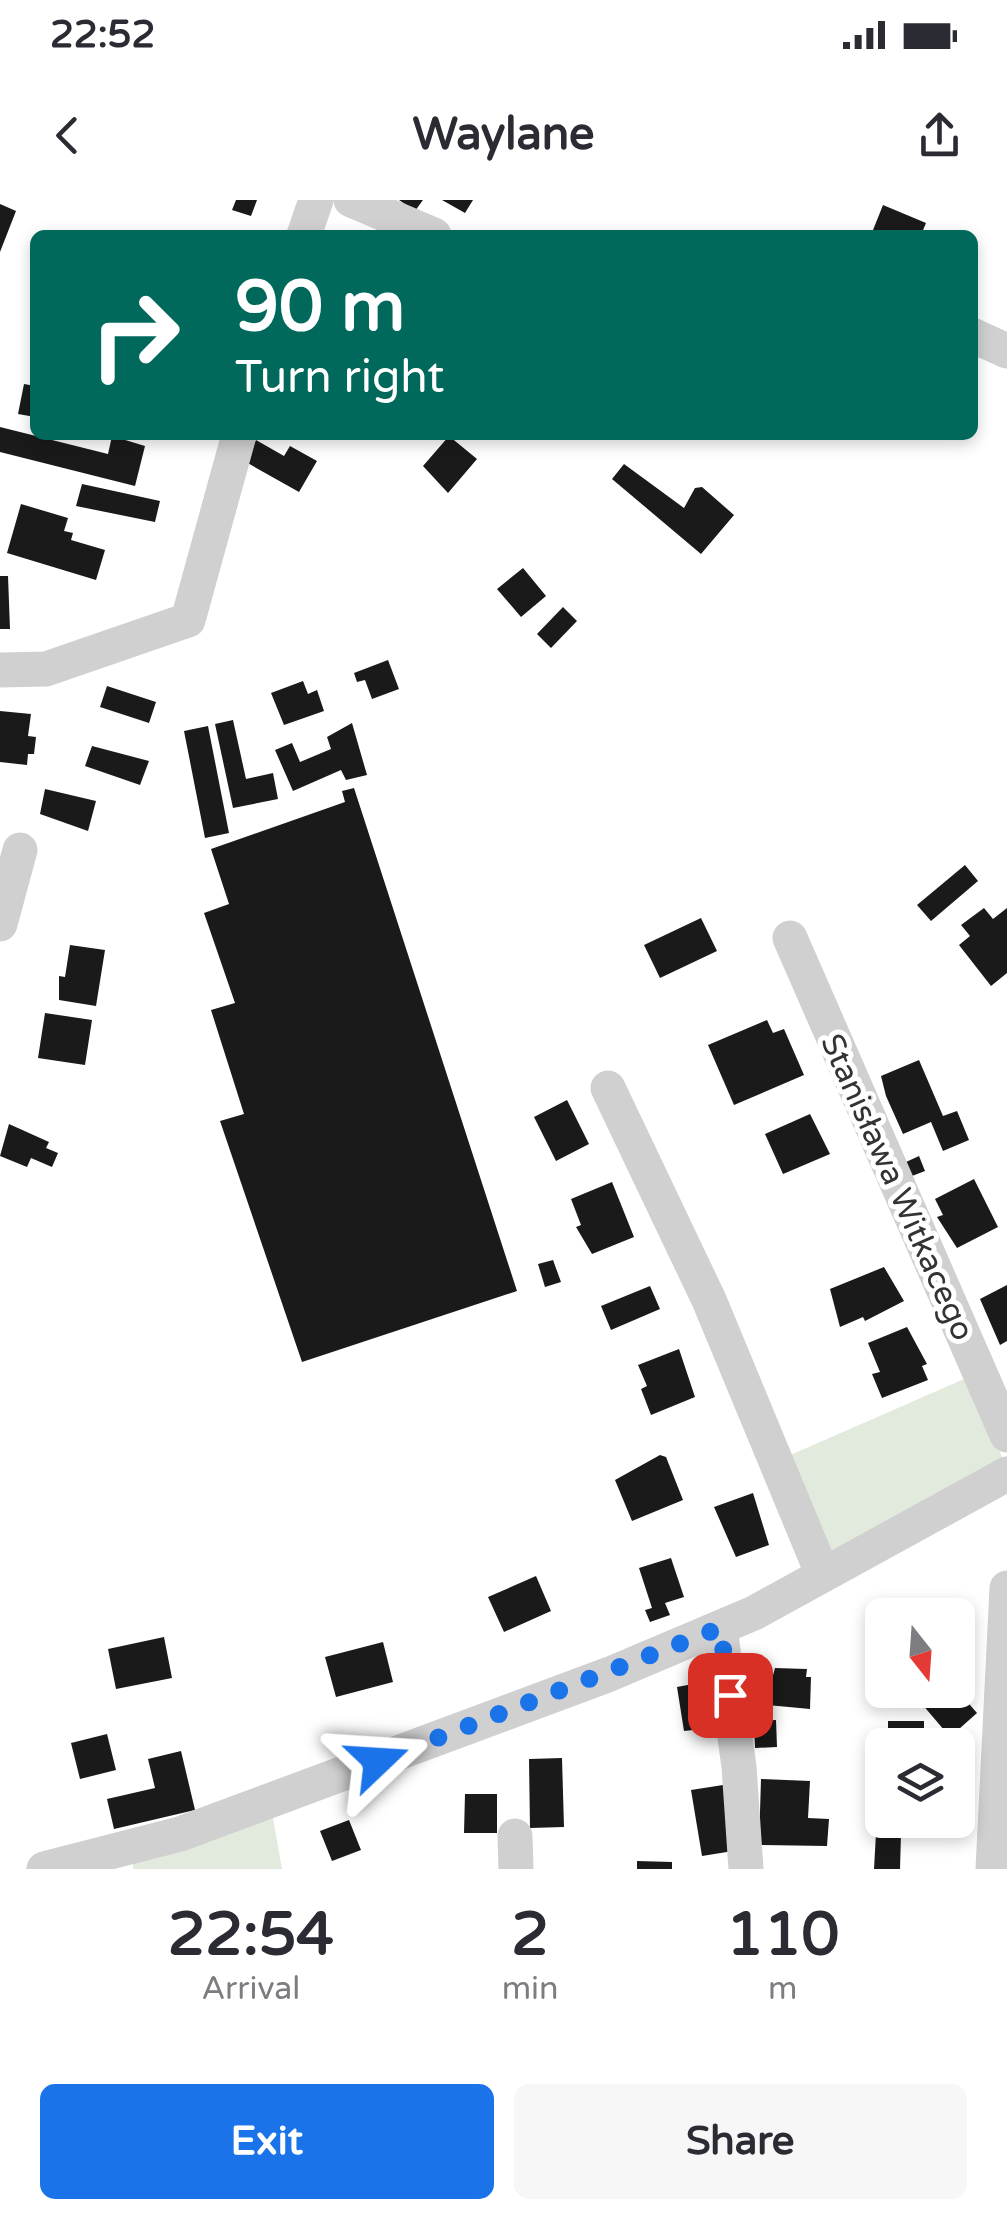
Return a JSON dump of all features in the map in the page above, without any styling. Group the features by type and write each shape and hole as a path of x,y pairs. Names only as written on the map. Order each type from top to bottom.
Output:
{"street":[{"path":"306,230 316,200"},
{"path":"351,200 422,230"},
{"path":"978,338 1007,352"},
{"path":"0,670 46,669 188,620 238,440"},
{"path":"0,924 20,850"},
{"name":"Stanisława Witkacego","path":"790,938 1007,1435"},
{"path":"608,1088 709,1300 823,1574"},
{"path":"44,1869 180,1834 532,1704 720,1628 1003,1486"},
{"path":"994,1869 1007,1588"},
{"path":"720,1628 739,1767 746,1869"}],"shaded area":[{"path":"971,1376 1003,1460 836,1551 826,1547 779,1460"},
{"path":"272,1812 282,1869 133,1869 133,1860"}],"building":[{"path":"236,200 257,200 251,216 232,210"},
{"path":"399,200 423,200 415,211"},
{"path":"442,200 473,200 465,213"},
{"path":"0,204 16,211 0,252"},
{"path":"883,205 926,223 923,230 873,230"},
{"path":"24,384 30,385 30,416 18,414"},
{"path":"0,427 30,434 30,440 52,440 108,454 111,440 145,446 135,486 0,452"},
{"path":"256,440 284,456 290,446 317,461 299,492 244,461"},
{"path":"446,440 454,440 477,459 448,493 423,466"},
{"path":"624,464 684,508 695,488 702,487 734,515 701,554 612,479"},
{"path":"82,484 160,501 155,522 76,506"},
{"path":"21,504 68,518 64,531 73,533 71,540 105,550 96,580 7,553"},
{"path":"523,568 546,596 521,617 497,589"},
{"path":"0,576 8,576 10,629 0,629"},
{"path":"563,607 577,621 551,648 537,634"},
{"path":"388,660 399,689 372,699 365,680 357,682 354,673"},
{"path":"303,681 308,694 317,690 324,711 284,725 271,693"},
{"path":"107,686 156,702 149,723 100,707"},
{"path":"0,711 31,714 28,736 36,737 34,754 28,754 27,765 0,762"},
{"path":"233,720 246,779 273,773 278,799 233,808 215,724"},
{"path":"352,723 367,775 346,780 341,770 293,791 275,750 292,743 300,762 331,749 327,737"},
{"path":"208,726 229,833 205,838 184,731"},
{"path":"92,746 149,761 140,785 85,766"},
{"path":"354,788 517,1291 302,1362 220,1121 244,1114 211,1010 235,1003 204,913 229,904 211,849 345,802 342,791"},
{"path":"45,789 96,801 88,831 40,814"},
{"path":"965,865 978,881 931,921 917,905"},
{"path":"984,908 993,919 1007,908 1007,973 991,986 959,945 970,936 961,925"},
{"path":"701,918 717,951 660,978 644,945"},
{"path":"70,945 105,950 96,1006 59,1000 59,976 65,977"},
{"path":"45,1013 92,1020 85,1065 38,1058"},
{"path":"767,1020 773,1033 784,1029 804,1075 734,1105 708,1045"},
{"path":"919,1060 943,1116 957,1111 969,1140 943,1151 931,1122 903,1134 881,1076"},
{"path":"567,1100 589,1144 556,1161 534,1117"},
{"path":"810,1114 830,1154 783,1174 765,1134"},
{"path":"9,1124 49,1142 46,1148 58,1153 52,1167 31,1158 27,1167 0,1156"},
{"path":"919,1156 925,1171 912,1176 906,1162"},
{"path":"974,1179 998,1227 957,1248 937,1217 943,1215 935,1199"},
{"path":"612,1182 634,1237 592,1254 576,1227 581,1225 571,1199"},
{"path":"553,1260 561,1282 545,1287 538,1264"},
{"path":"884,1267 904,1301 865,1321 863,1317 840,1327 830,1289"},
{"path":"1007,1285 1007,1341 1000,1345 980,1299"},
{"path":"650,1286 660,1309 611,1330 601,1306"},
{"path":"907,1327 927,1364 922,1366 928,1380 882,1398 872,1374 880,1372 868,1343"},
{"path":"679,1349 695,1397 651,1415 641,1389 647,1386 638,1365"},
{"path":"660,1455 666,1457 683,1500 632,1521 615,1480"},
{"path":"753,1493 769,1545 736,1557 714,1507"},
{"path":"671,1558 684,1597 665,1603 670,1615 650,1622 645,1610 652,1608 639,1568"},
{"path":"536,1576 551,1611 504,1632 488,1597"},
{"path":"164,1637 172,1678 116,1689 108,1649"},
{"path":"383,1642 393,1682 336,1697 325,1657"},
{"path":"775,1668 807,1669 806,1677 811,1677 810,1709 757,1704 757,1680 772,1679"},
{"path":"693,1684 693,1690 719,1687 722,1727 684,1731 677,1687"},
{"path":"925,1708 973,1708 977,1713 960,1728 942,1728"},
{"path":"776,1720 777,1747 755,1748 754,1721"},
{"path":"888,1721 924,1721 924,1728 888,1728"},
{"path":"107,1734 116,1770 80,1779 71,1743"},
{"path":"181,1751 195,1810 114,1829 107,1799 155,1788 148,1759"},
{"path":"562,1758 564,1827 530,1828 529,1759"},
{"path":"761,1779 810,1781 808,1818 829,1819 827,1846 759,1845"},
{"path":"723,1785 733,1851 702,1856 691,1790"},
{"path":"465,1794 497,1794 497,1833 464,1833"},
{"path":"349,1820 361,1850 332,1861 320,1831"},
{"path":"876,1838 901,1838 900,1869 874,1869"},
{"path":"637,1861 672,1862 672,1869 637,1869"}],"route":[{"path":"378,1761 610,1674 720,1628 730,1695"}]}
